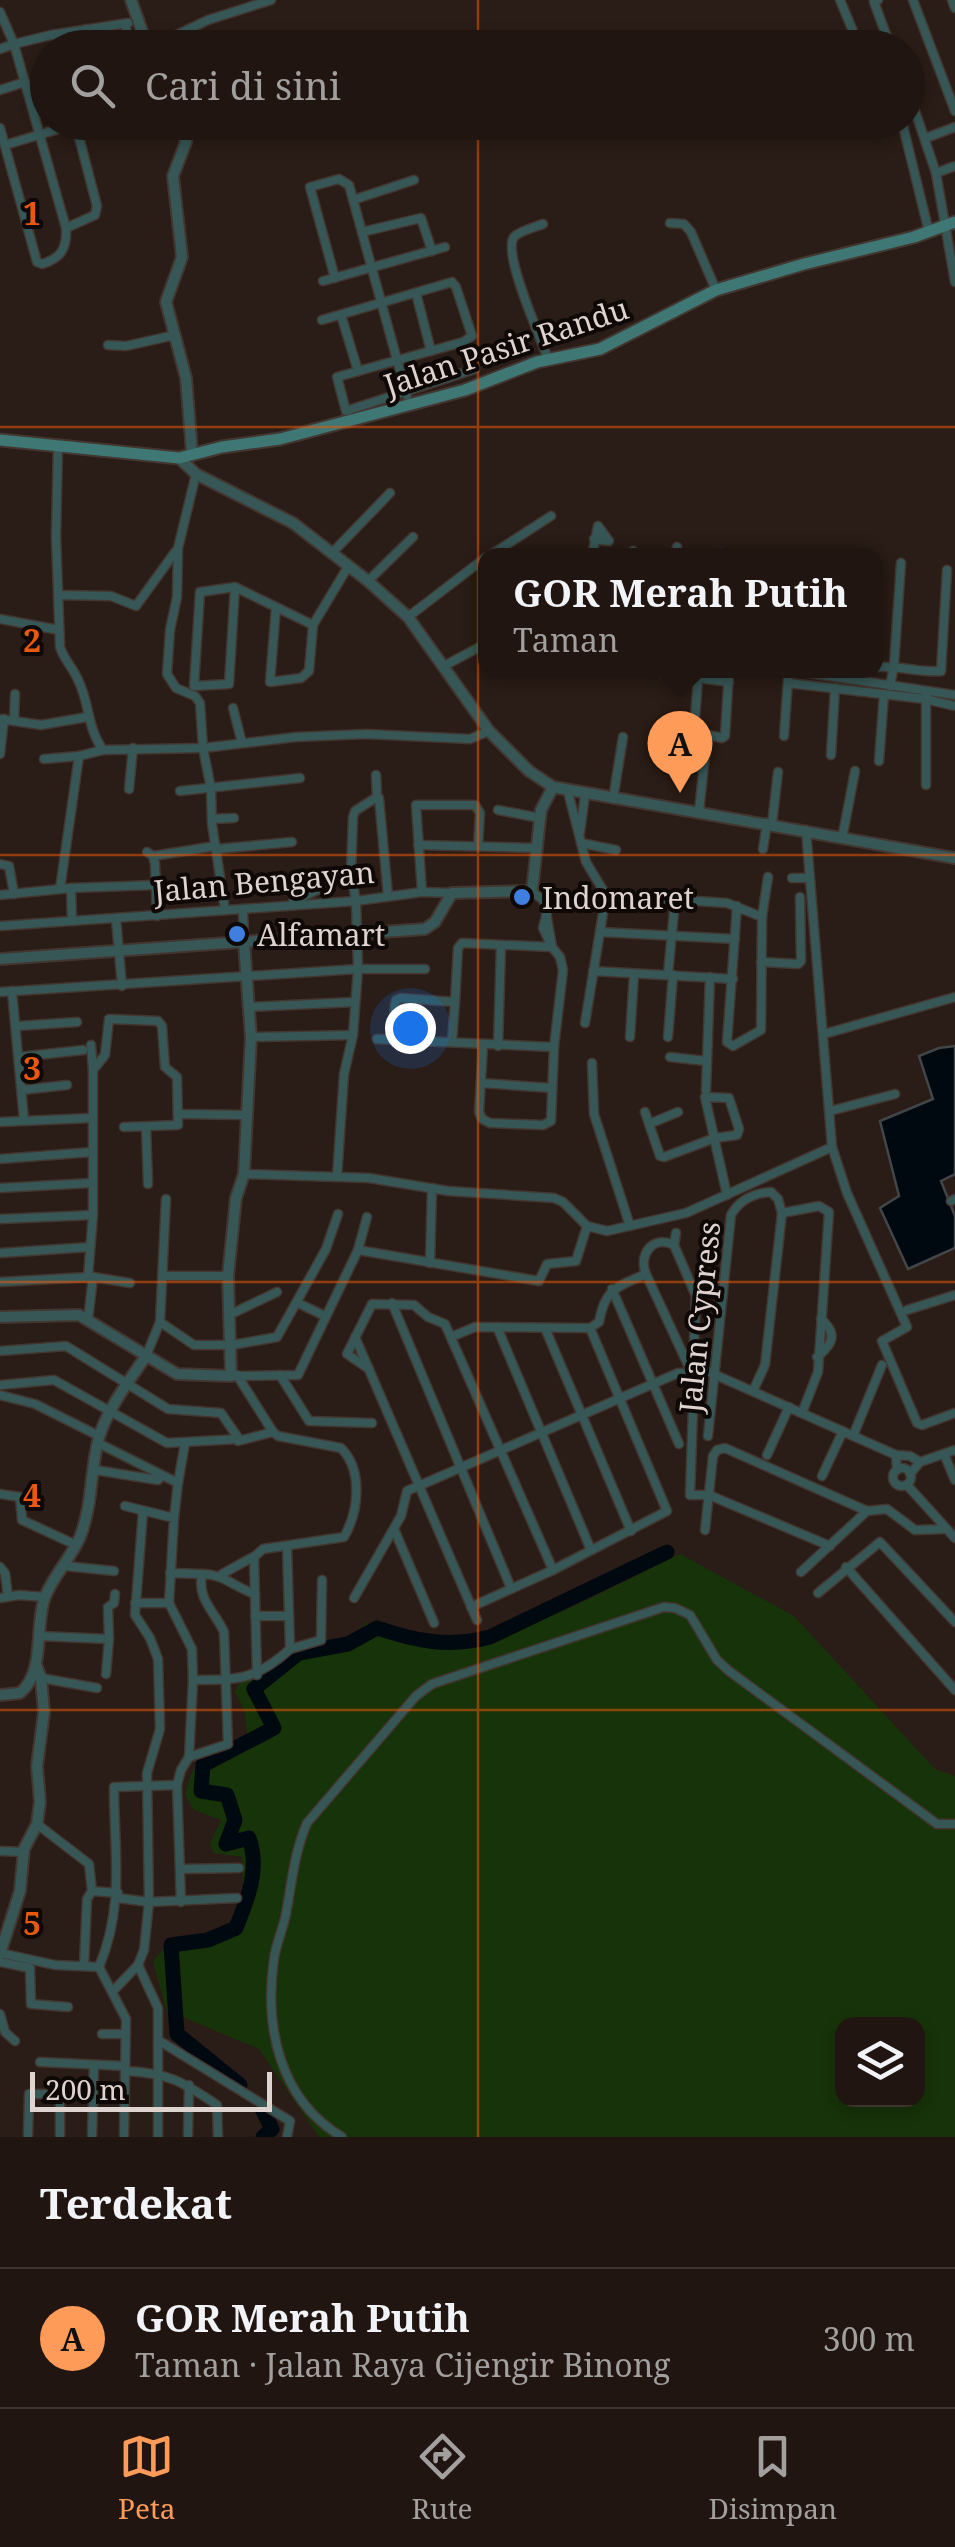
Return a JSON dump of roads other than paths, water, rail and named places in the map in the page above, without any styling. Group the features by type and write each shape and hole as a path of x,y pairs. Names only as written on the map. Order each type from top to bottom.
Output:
{"main road":[{"name":"Jalan Pasir Randu","path":"0,440 185,456 280,439 408,398 465,390 548,359 614,345 716,290 950,224"}],"street":[{"path":"131,0 142,30"},
{"path":"187,30 246,4 272,0"},
{"path":"840,0 853,30"},
{"path":"913,0 924,30"},
{"path":"952,0 955,8"},
{"path":"876,1 886,30"},
{"path":"2,9 30,96"},
{"path":"80,30 126,24 127,30"},
{"path":"925,31 955,110"},
{"path":"0,49 30,40"},
{"path":"0,90 26,82"},
{"path":"955,127 926,138 950,224 955,282"},
{"path":"0,128 39,264 60,257 66,228 42,140"},
{"path":"5,145 30,139"},
{"path":"66,228 95,215 97,206 82,140"},
{"path":"185,140 174,176 182,257 166,302 186,378 185,456 196,474 293,524 349,564 408,617 488,730 553,787 955,858"},
{"path":"906,140 929,232"},
{"path":"936,173 955,166"},
{"path":"335,278 310,187 343,180 349,185 408,398"},
{"path":"353,200 414,180"},
{"path":"362,232 421,218 432,251"},
{"path":"670,223 684,224 691,232 716,290"},
{"path":"543,224 515,235 512,260 548,359"},
{"path":"323,282 446,247"},
{"path":"322,320 455,284 472,336 336,378 346,411 408,398 476,369"},
{"path":"416,293 431,351"},
{"path":"340,315 358,371"},
{"path":"108,344 126,346 175,335"},
{"path":"58,445 56,537 63,657 80,682 87,716 102,750"},
{"path":"196,474 178,548 168,674 176,688 198,699 225,910"},
{"path":"333,552 390,493"},
{"path":"590,514 609,540 594,539"},
{"path":"501,548 551,516"},
{"path":"593,548 598,526"},
{"path":"368,581 413,537"},
{"path":"59,595 111,596 136,606 178,548"},
{"path":"879,761 887,690 894,666 901,563"},
{"path":"276,607 270,682 301,678 309,671 313,625 349,564"},
{"path":"408,617 478,564"},
{"path":"883,666 941,672 948,570"},
{"path":"236,587 229,684 194,686 200,592 236,587 313,625"},
{"path":"0,619 60,630"},
{"path":"444,666 478,648"},
{"path":"729,678 726,736 694,732 698,678 729,682"},
{"path":"784,736 788,678"},
{"path":"825,678 887,690 955,695"},
{"path":"788,683 887,690"},
{"path":"831,756 835,688"},
{"path":"0,754 15,694"},
{"path":"926,695 955,706"},
{"path":"926,695 926,785"},
{"path":"233,708 242,743"},
{"path":"6,720 53,724 87,716"},
{"path":"44,758 133,748 202,748 296,736 366,734 457,740 488,730"},
{"path":"612,799 623,737"},
{"path":"129,789 133,748"},
{"path":"699,812 705,755"},
{"path":"60,889 79,756"},
{"path":"842,839 855,771"},
{"path":"764,849 778,772"},
{"path":"376,775 376,797"},
{"path":"180,791 300,778"},
{"path":"484,1046 479,1112 482,1119 547,1124 551,1121 554,1047 564,970 552,946 544,901 532,892 540,779"},
{"path":"540,814 553,787"},
{"path":"568,792 586,862 606,895 585,1023"},
{"path":"580,840 585,795"},
{"path":"337,1176 344,1074 353,1035 358,969 351,873 354,813 376,797"},
{"path":"376,797 380,798 388,896"},
{"path":"422,892 415,810 420,803 475,804 480,812 478,846"},
{"path":"498,810 540,814"},
{"path":"212,819 234,818"},
{"path":"806,830 832,1147 848,1193 907,1326 882,1340 917,1423 922,1425 955,1413"},
{"path":"580,840 616,850"},
{"path":"158,916 150,854 292,842"},
{"path":"418,845 535,848"},
{"path":"0,864 9,866 14,894"},
{"path":"289,904 351,873"},
{"path":"737,906 727,1042 732,1046 760,1032 762,917 768,877"},
{"path":"792,878 808,878"},
{"path":"0,895 155,885"},
{"path":"71,888 72,922"},
{"name":"Jalan Bengayan","path":"0,926 356,901 422,892 532,892"},
{"path":"0,958 424,929 435,922 452,893"},
{"path":"606,895 716,902 762,917"},
{"path":"760,962 801,961 800,896"},
{"path":"668,1037 674,901"},
{"path":"170,1574 222,1574 263,1549 344,1537 356,1498 356,1473 341,1448 272,1432 234,1376 228,1276 236,1198 244,1174 251,1037 243,909"},
{"path":"116,919 122,986"},
{"path":"600,932 736,940"},
{"path":"498,1046 501,944"},
{"path":"452,1042 459,945 552,946"},
{"path":"0,992 358,969 424,970"},
{"path":"593,971 733,979"},
{"path":"630,1037 634,974"},
{"path":"706,1090 710,977"},
{"path":"12,991 24,1120"},
{"path":"824,1034 955,997"},
{"path":"393,1040 396,1000 455,1002"},
{"path":"250,1007 355,1002"},
{"path":"93,1070 105,1055 109,1019 158,1021 162,1026 164,1067 178,1077 176,1126 124,1127"},
{"path":"17,1026 77,1022"},
{"path":"251,1037 353,1035"},
{"path":"376,1039 554,1047"},
{"path":"20,1057 87,1048 93,1070 88,1320"},
{"path":"670,1057 706,1061"},
{"path":"592,1062 594,1114 630,1226"},
{"path":"481,1082 552,1088"},
{"path":"22,1090 67,1085"},
{"path":"830,1110 896,1094"},
{"path":"645,1112 662,1158 714,1138 739,1134 729,1098 705,1097 714,1138 728,1195"},
{"path":"649,1124 678,1112"},
{"path":"178,1114 247,1116"},
{"path":"0,1122 92,1118"},
{"path":"146,1128 148,1184"},
{"path":"244,1174 337,1176 554,1198 587,1226 607,1231 686,1214 832,1147"},
{"path":"0,1159 92,1152"},
{"path":"0,1188 92,1183"},
{"path":"430,1263 432,1188"},
{"name":"Jalan Cypress","path":"696,1427 709,1432 731,1214 756,1193 770,1192 782,1213"},
{"path":"0,1695 24,1691 36,1664 45,1598 76,1544 88,1510 99,1440 110,1413 146,1356 160,1322 166,1199"},
{"path":"753,1391 765,1365 782,1213 820,1206 829,1212 820,1319 829,1326 833,1338 817,1357 815,1384 802,1413"},
{"path":"160,1322 194,1344 232,1344 277,1337 326,1248 338,1214"},
{"path":"0,1219 93,1215"},
{"path":"0,1317 69,1314 88,1320 177,1374 298,1375 358,1250 367,1217"},
{"path":"358,1250 539,1281 547,1264 576,1261 587,1226"},
{"path":"676,1233 674,1245 696,1296 692,1368"},
{"path":"674,1245 661,1242 643,1255 646,1274 696,1379 690,1495 710,1495 830,1546"},
{"path":"0,1253 90,1247"},
{"path":"451,1337 474,1327 590,1328 599,1322 601,1308 612,1289 646,1274"},
{"path":"163,1276 228,1276"},
{"path":"0,1282 91,1277 130,1284"},
{"path":"612,1289 679,1444"},
{"path":"231,1314 277,1292"},
{"path":"907,1310 952,1297"},
{"path":"298,1303 325,1316"},
{"path":"369,1369 346,1354 372,1304 417,1306 428,1318 446,1324 553,1570"},
{"path":"392,1304 511,1588"},
{"path":"601,1308 619,1306"},
{"path":"496,1327 592,1550"},
{"path":"546,1328 632,1530"},
{"path":"472,1607 667,1511 590,1328"},
{"path":"356,1337 477,1620"},
{"path":"0,1351 66,1346 168,1409 220,1413 239,1437 238,1442"},
{"path":"853,1436 882,1366"},
{"path":"354,1598 402,1516 407,1491 692,1368 920,1462"},
{"path":"696,1379 714,1374"},
{"path":"280,1375 309,1421 372,1424"},
{"path":"0,1385 54,1380 167,1442 238,1442 272,1432"},
{"path":"0,1395 35,1404 178,1483"},
{"path":"767,1454 789,1407"},
{"path":"822,1476 843,1431"},
{"path":"181,1902 177,1785 189,1758 192,1650 168,1603 174,1518 185,1443"},
{"path":"705,1530 713,1456 725,1448 868,1512 887,1510 920,1532 946,1529"},
{"path":"907,1485 920,1462 955,1450"},
{"path":"944,1454 955,1480"},
{"path":"896,1455 894,1481 907,1485 955,1538"},
{"path":"897,1470 903,1468 910,1474"},
{"path":"95,1470 158,1480 162,1476"},
{"path":"0,1494 20,1497 22,1520 76,1544"},
{"path":"125,1506 174,1518"},
{"path":"114,1991 138,1965 144,1950 149,1902 147,1785 151,1753 160,1730 158,1660 150,1638 136,1620 143,1511"},
{"path":"801,1572 868,1512"},
{"path":"394,1529 434,1623"},
{"path":"818,1592 875,1543 882,1542 955,1622"},
{"path":"287,1546 290,1648"},
{"path":"254,1557 257,1675"},
{"path":"65,1566 114,1571"},
{"path":"0,1567 5,1573 4,1597 45,1598"},
{"path":"846,1567 955,1690"},
{"path":"189,1758 228,1744 224,1632 205,1604 200,1587 202,1574"},
{"path":"222,1574 228,1582 255,1594"},
{"path":"193,1680 257,1675 290,1648 321,1640 322,1580"},
{"path":"106,1674 108,1607 114,1602 114,1594"},
{"path":"135,1603 168,1603"},
{"path":"342,2137 302,2103 280,2062 272,2003 274,1956 287,1912 297,1846 307,1823 416,1696 432,1684 627,1617 664,1607 676,1608 690,1616 717,1660 729,1671 937,1824 955,1824"},
{"path":"255,1616 288,1616"},
{"path":"39,1636 108,1639"},
{"path":"36,1664 44,1712 37,1766 40,1802 37,1824 24,1852 20,1891 0,1953 55,1965 98,1967"},
{"path":"41,1678 97,1688"},
{"path":"98,1967 110,1942 118,1896 114,1787 177,1785"},
{"path":"37,1824 89,1864 92,1891 86,1899 84,1966"},
{"path":"0,1852 24,1852"},
{"path":"181,1869 240,1868"},
{"path":"92,1891 149,1902 237,1898"},
{"path":"0,1962 30,1968 31,2004 68,2008"},
{"path":"138,1965 158,2008 167,2045 158,2072 158,2137"},
{"path":"98,1967 126,2019 124,2137"},
{"path":"0,2014 8,2036 15,2041"},
{"path":"102,2034 126,2034"},
{"path":"167,2045 290,2121 287,2137"},
{"path":"40,2062 158,2072 189,2085 219,2107 218,2137"},
{"path":"92,2137 94,2065"},
{"path":"188,2137 189,2085"},
{"path":"60,2093 60,2137"},
{"path":"28,2137 28,2095 92,2094"}],"waterway":[{"path":"240,2085 177,2034 171,1945 208,1940 236,1928 248,1895 253,1872 249,1838 226,1844 235,1820 227,1795 201,1791 203,1765 274,1728 254,1689 299,1653 348,1644 377,1628 432,1642 490,1637 667,1552"},
{"path":"262,2109 272,2129 263,2137"}],"place":[{"name":"GOR Merah Putih","path":"680,793"},
{"name":"Indomaret","path":"522,897"},
{"name":"Alfamart","path":"237,934"}]}
